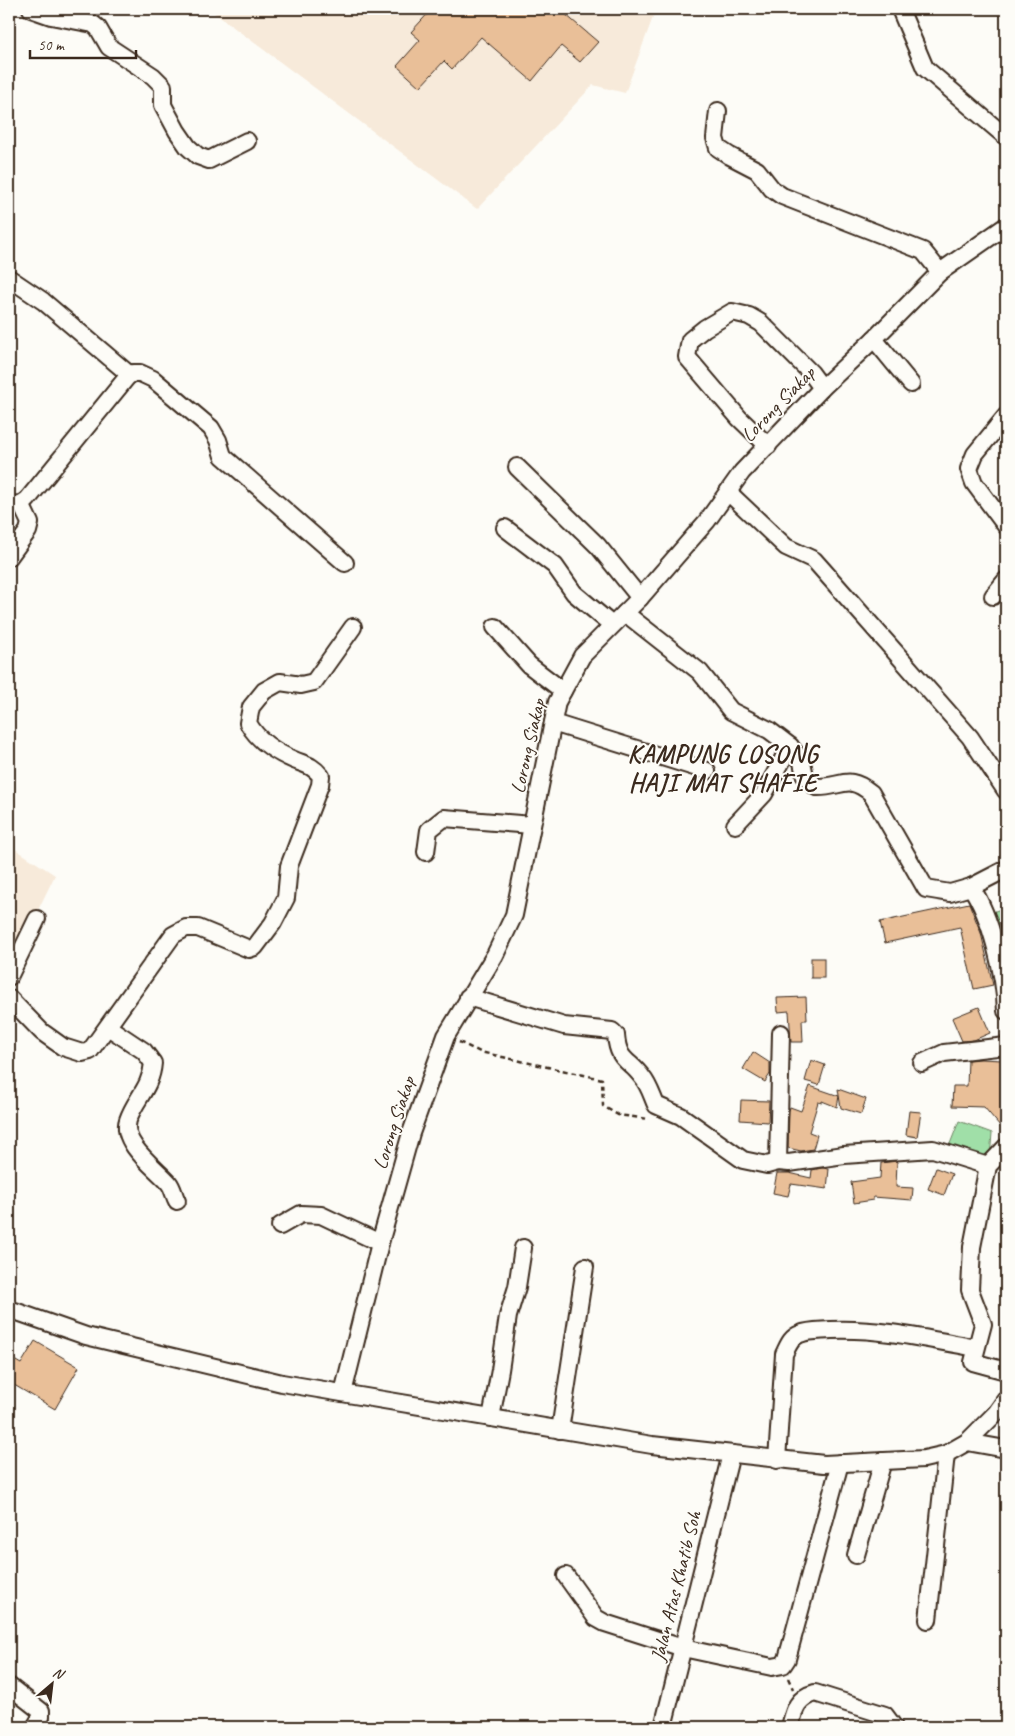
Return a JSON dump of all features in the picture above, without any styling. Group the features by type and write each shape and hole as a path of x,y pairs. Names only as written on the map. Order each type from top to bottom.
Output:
{"street":[{"path":"32,9 51,16 93,24 98,28 109,47 153,76 163,86 163,105 177,131 188,147 198,156 209,160 247,141"},
{"path":"900,9 925,68 1006,137"},
{"path":"718,111 715,138 718,148 757,170 772,189 782,196 923,251 940,272"},
{"name":"Lorong Siakap","path":"343,1393 380,1243 411,1133 446,1036 495,955 514,915 557,702 582,656 640,598 707,521 742,472 822,388 874,339 940,272 1006,226"},
{"path":"9,278 43,300 130,375"},
{"path":"768,446 739,418 687,357 690,340 705,328 732,312 749,316 761,323 811,373 822,388"},
{"path":"874,339 911,384"},
{"path":"9,557 28,531 30,523 15,504 27,500 130,375 140,374 153,379 211,428 218,440 223,456 345,563"},
{"path":"1006,416 974,454 969,469 974,483 1006,526"},
{"path":"517,467 598,546 640,598"},
{"path":"728,492 786,547 814,560 970,737 1006,791"},
{"path":"505,528 554,566 574,593 612,625"},
{"path":"993,596 1006,580"},
{"path":"625,612 700,672 731,711 769,730 790,746 802,762 805,776 816,787 828,788 846,782 859,784 871,793 926,889 950,894 971,887 1006,868"},
{"path":"9,998 42,1032 63,1047 82,1053 90,1051 174,935 186,928 198,928 249,949 254,947 273,923 286,898 290,866 320,785 320,776 314,768 272,749 254,734 248,723 251,707 264,691 280,682 301,685 314,682 353,627"},
{"path":"495,627 529,665 563,691"},
{"path":"553,723 707,771"},
{"path":"735,825 764,794 790,746"},
{"path":"426,852 429,830 444,818 532,826"},
{"path":"971,887 981,901 988,920 1006,998 1006,1011"},
{"path":"9,977 37,919"},
{"path":"468,997 564,1026 612,1031 616,1035 617,1048 624,1060 643,1077 656,1105 681,1116 744,1160 766,1165 844,1155 933,1149 988,1166"},
{"path":"108,1027 144,1051 153,1064 152,1076 127,1122 129,1135 139,1153 170,1184 177,1201"},
{"path":"778,1162 781,1033"},
{"path":"922,1063 944,1053 1006,1046"},
{"path":"1006,1147 988,1166 972,1247 970,1290 983,1324 973,1362 1006,1371"},
{"path":"280,1226 301,1214 321,1216 380,1243"},
{"path":"491,1418 508,1316 517,1287 524,1248"},
{"path":"560,1430 585,1267"},
{"path":"9,1309 86,1336 282,1383 652,1445 777,1460 840,1464 924,1459 946,1454 968,1442 996,1413 1006,1399"},
{"path":"777,1460 784,1354 792,1339 799,1334 808,1331 858,1329 882,1331 976,1348"},
{"path":"968,1442 1006,1449"},
{"name":"Jalan Atas Khatib Soh","path":"663,1727 731,1454"},
{"path":"928,1620 946,1454"},
{"path":"856,1555 883,1461"},
{"path":"566,1576 596,1618 605,1623 683,1648 772,1667 783,1665 787,1659 804,1603 840,1464"},
{"path":"9,1686 41,1712 41,1717 35,1727"},
{"path":"790,1727 795,1707 810,1694 815,1693 885,1715 894,1727"}],"path":[{"path":"446,1036 480,1052 602,1079 603,1106 618,1115 658,1120"},
{"path":"783,1665 799,1703"}],"shaded area":[{"path":"209,9 656,9 625,93 593,85 477,209"},
{"path":"9,845 55,875 9,970"}],"green space":[{"path":"1006,907 1006,992 990,913"},
{"path":"959,1121 992,1133 990,1158 977,1159 948,1149"}],"building":[{"path":"432,9 559,9 598,42 580,62 561,46 532,81 481,37 452,69 444,61 420,87 397,66 420,40 411,32"},
{"path":"969,903 981,933 993,985 974,989 960,927 885,943 880,922"},
{"path":"811,958 824,958 824,978 811,978"},
{"path":"806,997 807,1020 802,1020 803,1042 791,1042 789,1011 778,1012 777,998"},
{"path":"979,1007 990,1033 974,1040 962,1041 952,1018"},
{"path":"753,1052 770,1063 770,1074 765,1082 743,1069"},
{"path":"811,1060 825,1065 819,1085 805,1081"},
{"path":"968,1060 1002,1060 1001,1109 1006,1105 1006,1133 984,1107 952,1106 953,1086 967,1086"},
{"path":"810,1086 839,1096 837,1107 822,1101 822,1103 818,1102 809,1132 817,1135 813,1149 801,1151 788,1148 790,1107 801,1111"},
{"path":"838,1089 866,1099 861,1114 841,1108"},
{"path":"741,1100 769,1101 768,1122 740,1120"},
{"path":"909,1111 921,1112 917,1137 906,1135"},
{"path":"897,1161 896,1187 913,1188 912,1200 873,1197 873,1200 854,1203 851,1182 880,1178 881,1163"},
{"path":"936,1168 952,1174 944,1195 928,1189"},
{"path":"829,1169 827,1189 791,1184 788,1196 773,1193 777,1173 789,1173 811,1178 812,1170"},
{"path":"35,1341 79,1367 55,1409 9,1382 9,1357 21,1364"}],"district":[{"name":"KAMPUNG LOSONG HAJI MAT SHAFIE","path":"723,768"}]}
